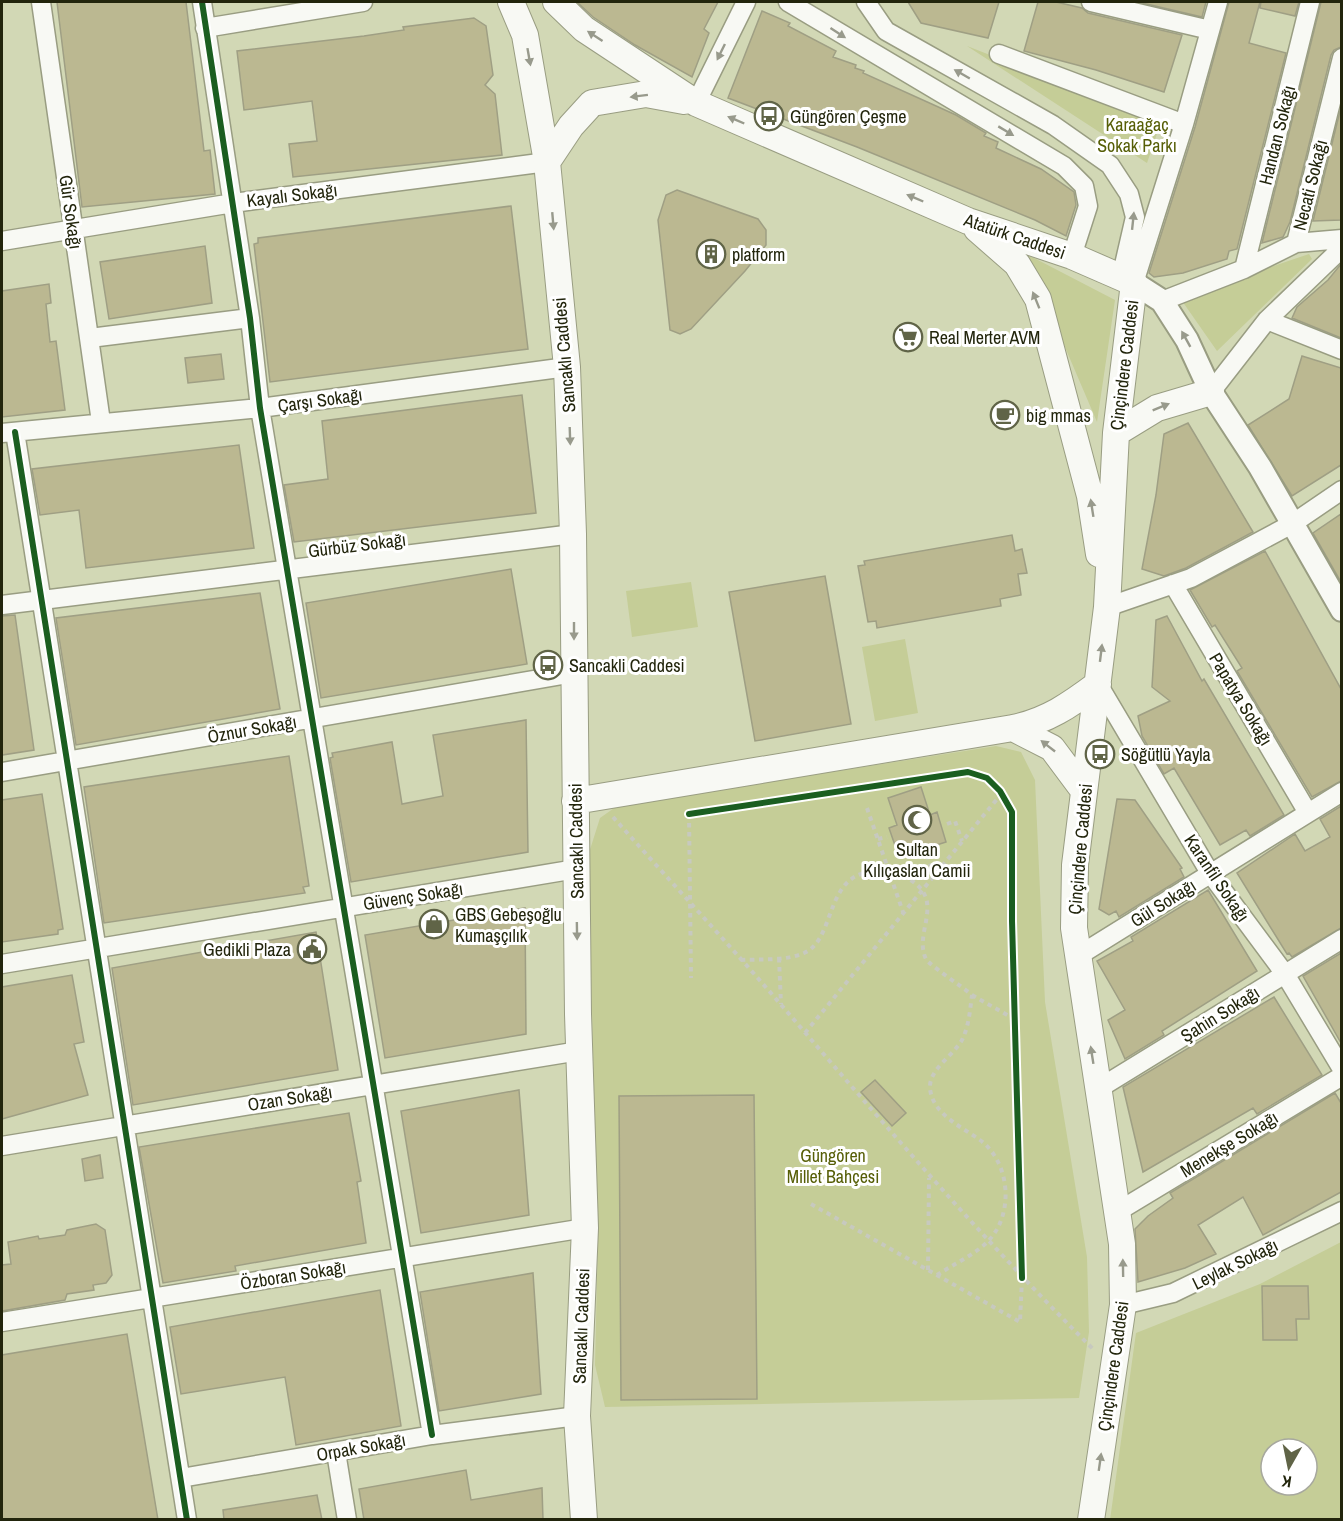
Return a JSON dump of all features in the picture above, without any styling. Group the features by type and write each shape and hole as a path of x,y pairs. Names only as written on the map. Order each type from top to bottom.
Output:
{"main road":[{"name":"Sancaklı Caddesi","path":"511,2 525,35 548,162 567,367 573,534 574,673 585,800 576,869 585,1228 578,1416 584,1520"},
{"name":"Atatürk Caddesi","path":"556,2 584,29 696,103 968,221 1072,256 1128,281"},
{"path":"548,162 571,126 592,103 646,94 696,103"},
{"path":"968,221 1017,264 1038,299 1090,496 1107,608"},
{"name":"Çinçindere Caddesi","path":"1091,1520 1124,1305 1122,1244 1074,928 1075,865 1107,608 1116,433 1128,281"},
{"path":"1116,433 1157,408 1211,392"},
{"path":"585,800 1036,723 1060,712 1098,684"},
{"path":"1013,728 1052,748 1084,791"}],"street":[{"name":"Gür Sokağı","path":"41,2 101,422"},
{"path":"202,2 250,318 260,408 432,1435"},
{"path":"205,28 363,2"},
{"path":"696,103 746,2"},
{"path":"788,2 1064,166 1084,186 1088,206 1072,256"},
{"path":"866,2 886,31 1053,125 1110,165 1129,194 1135,217 1128,281"},
{"path":"1091,2 1210,30"},
{"path":"1128,281 1184,124 1218,2"},
{"name":"Handan Sokağı","path":"1244,269 1310,2"},
{"path":"999,54 1184,124"},
{"name":"Necati Sokağı","path":"1296,243 1341,58"},
{"name":"Kayalı Sokağı","path":"2,242 233,202 548,162"},
{"path":"1162,300 1244,269 1296,243 1341,239"},
{"path":"1211,392 1267,320 1341,248"},
{"name":"Atatürk Caddesi","path":"1128,281 1162,300 1187,340 1211,392 1292,524 1341,610"},
{"path":"90,338 250,318"},
{"path":"1267,320 1341,350"},
{"name":"Çarşı Sokağı","path":"8,433 260,408 567,367"},
{"path":"8,433 41,600 187,1520"},
{"path":"1107,608 1191,578 1292,524 1341,490"},
{"name":"Gürbüz Sokağı","path":"2,605 573,534"},
{"name":"Papatya Sokağı","path":"1173,584 1308,813"},
{"name":"Öznur Sokağı","path":"2,772 574,673"},
{"name":"Karanfil Sokağı","path":"1098,684 1210,873 1284,974 1341,1069"},
{"name":"Gül Sokağı","path":"1078,956 1341,792"},
{"name":"Güvenç Sokağı","path":"2,964 576,869"},
{"name":"Şahin Sokağı","path":"1098,1089 1341,939"},
{"name":"Ozan Sokağı","path":"2,1146 579,1051"},
{"name":"Menekşe Sokağı","path":"1117,1212 1341,1076"},
{"name":"Leylak Sokağı","path":"1124,1305 1173,1293 1341,1211"},
{"name":"Özboran Sokağı","path":"2,1322 585,1228"},
{"name":"Orpak Sokağı","path":"181,1478 432,1435 578,1416"},
{"path":"336,1452 347,1520"}],"path":[{"path":"994,784 1007,803"},
{"path":"805,1033 1002,793"},
{"path":"585,800 689,902 929,1176 1022,1278 1114,1370"},
{"path":"867,808 903,913"},
{"path":"691,978 689,814 700,813"},
{"path":"946,824 955,821 962,842"},
{"path":"878,839 887,837"},
{"path":"927,855 934,876"},
{"path":"741,960 779,958 804,953 813,947 835,900 850,879 863,873 890,873 904,876 922,891 928,912 923,953 927,962 952,978 972,995 1016,1020"},
{"path":"779,958 781,1005"},
{"path":"937,1275 989,1241 1000,1227 1006,1197 1004,1176 995,1159 982,1142 947,1118 930,1091 931,1078 963,1038 972,995"},
{"path":"1015,1009 1016,1032"},
{"path":"928,1270 929,1176"},
{"path":"811,1204 1020,1322 1021,1266"}],"green space":[{"name":"Karaağaç Sokak Parkı","path":"967,46 1161,122 1147,163"},
{"path":"1015,251 1036,259 1115,300 1097,422 1050,312"},
{"path":"1309,254 1312,259 1217,351 1180,298"},
{"path":"691,582 698,627 632,637 626,591"},
{"path":"905,639 918,713 875,721 862,647"},
{"name":"Güngören Millet Bahçesi","path":"996,746 1021,752 1035,780 1045,1002 1087,1257 1089,1332 1079,1398 605,1407 595,1365 598,1239 588,856 600,818 617,806"},
{"path":"1341,1242 1341,1519 1110,1520 1136,1333 1260,1284"}],"building":[{"path":"57,2 186,2 204,151 210,150 215,194 82,207"},
{"path":"577,2 718,2 704,29 709,33 692,77 635,45 593,17"},
{"path":"908,2 999,2 988,38 921,23"},
{"path":"1038,2 1056,2 1082,8 1088,13 1182,35 1164,92 1096,70 1024,51"},
{"path":"1138,2 1206,2 1202,17"},
{"path":"1229,2 1260,2 1249,43 1286,53 1237,249 1229,251 1227,259 1183,273 1154,277 1149,273 1195,127"},
{"path":"1261,2 1299,2 1295,16 1260,8"},
{"path":"1321,2 1341,2 1341,47 1334,50 1331,55 1290,222 1283,237 1262,243"},
{"path":"762,11 790,23 788,26 836,51 833,57 856,65 855,68 864,71 863,73 956,115 986,133 984,136 998,142 996,148 1041,169 1074,192 1076,205 1066,236 1035,220 857,147 728,98"},
{"path":"474,18 486,26 493,75 485,85 495,94 502,155 293,177 289,144 317,141 312,101 244,110 237,51 364,36 404,30 403,27"},
{"path":"1341,107 1341,220 1313,221"},
{"name":"platform","path":"677,190 758,219 766,230 766,245 745,271 691,329 680,334 670,330 658,220 666,195"},
{"path":"511,206 528,349 270,382 254,244 258,243 258,238"},
{"path":"205,246 212,303 109,319 100,262"},
{"path":"1341,264 1341,338 1292,318 1297,307 1328,280"},
{"path":"49,284 51,303 46,304 50,342 56,341 65,410 2,417 2,291"},
{"path":"221,354 224,379 188,383 185,358"},
{"path":"1302,356 1341,368 1341,465 1292,496 1248,425 1289,399"},
{"path":"522,395 536,513 294,542 284,485 328,479 322,421"},
{"path":"1188,423 1253,532 1186,568 1164,576 1142,569 1156,495 1164,434"},
{"path":"239,445 254,548 86,568 79,510 40,515 32,469"},
{"path":"1341,514 1341,582 1313,533"},
{"path":"1012,535 1015,551 1022,549 1027,573 1018,574 1021,595 1000,599 1001,606 877,628 876,621 868,622 858,566 865,565 864,561"},
{"path":"1265,551 1341,689 1341,781 1312,797 1237,671 1242,668 1215,625 1212,627 1190,590"},
{"path":"511,569 527,664 321,698 306,603"},
{"path":"825,576 851,724 755,741 729,592"},
{"path":"260,593 280,709 76,745 56,618"},
{"path":"15,615 34,750 2,755 2,616"},
{"path":"1167,616 1202,681 1204,679 1284,815 1250,836 1246,830 1220,845 1174,768 1164,774 1142,736 1138,716 1170,701 1152,687 1156,620"},
{"path":"526,720 528,852 351,882 330,758 333,757 332,753 392,742 402,804 443,796 433,735"},
{"path":"289,756 309,886 303,887 305,893 104,923 84,787"},
{"name":"Sultan Kılıçaslan Camii","path":"921,787 930,815 937,812 946,842 899,857 889,828 897,825 888,798"},
{"path":"42,794 63,929 58,930 58,934 2,942 2,800"},
{"path":"1117,799 1135,800 1182,868 1180,869 1184,877 1119,917 1116,911 1109,915 1099,909"},
{"path":"1341,806 1341,928 1292,957 1289,953 1287,954 1237,873 1295,834 1305,851 1330,837 1320,819"},
{"path":"1208,890 1257,971 1162,1031 1164,1035 1125,1059 1108,1020 1125,1010 1097,961 1133,941 1131,937"},
{"path":"525,908 526,1034 385,1058 365,935"},
{"path":"316,932 338,1070 133,1105 112,968"},
{"path":"1341,953 1341,1043 1303,976"},
{"path":"72,975 84,1042 74,1044 88,1095 2,1119 2,987"},
{"path":"1274,997 1322,1075 1257,1114 1253,1108 1143,1172 1123,1087"},
{"path":"875,1080 906,1113 892,1126 861,1092"},
{"path":"519,1090 529,1215 421,1233 401,1111"},
{"path":"1335,1093 1341,1103 1341,1192 1263,1235 1243,1197 1198,1225 1216,1254 1185,1268 1138,1282 1135,1229 1148,1216 1173,1198 1170,1193"},
{"path":"754,1095 757,1399 621,1400 619,1096"},
{"path":"349,1113 361,1181 357,1182 366,1243 235,1266 236,1271 163,1283 139,1147"},
{"path":"100,1155 103,1178 85,1181 82,1159"},
{"path":"96,1224 105,1230 112,1275 106,1283 93,1285 94,1290 67,1294 65,1300 2,1311 2,1265 11,1264 8,1242 38,1236 39,1239 65,1235 67,1230"},
{"path":"533,1273 541,1394 439,1411 420,1292"},
{"path":"1262,1286 1308,1286 1309,1319 1296,1319 1297,1340 1263,1340"},
{"path":"380,1290 401,1426 296,1445 285,1377 181,1394 170,1327"},
{"path":"127,1334 158,1520 2,1520 2,1355"},
{"path":"466,1470 471,1500 542,1488 543,1520 364,1520 359,1489"},
{"path":"317,1495 322,1520 224,1520 223,1510"}],"cycle path":[{"path":"202,2 250,318 260,408 432,1435"},
{"path":"15,432 187,1520"},
{"path":"689,814 968,772 987,778 1000,791 1012,812 1012,921 1022,1278"}],"place":[{"name":"Güngören Çeşme","path":"769,116"},
{"name":"platform","path":"711,254"},
{"name":"Real Merter AVM","path":"908,337"},
{"name":"big mmas","path":"1005,415"},
{"name":"Sancakli Caddesi","path":"548,665"},
{"name":"Söğütlü Yayla","path":"1100,754"},
{"name":"Sultan Kılıçaslan Camii","path":"917,820"},
{"name":"GBS Gebeşoğlu Kumaşçılık","path":"434,924"},
{"name":"Gedikli Plaza","path":"312,949"}]}
